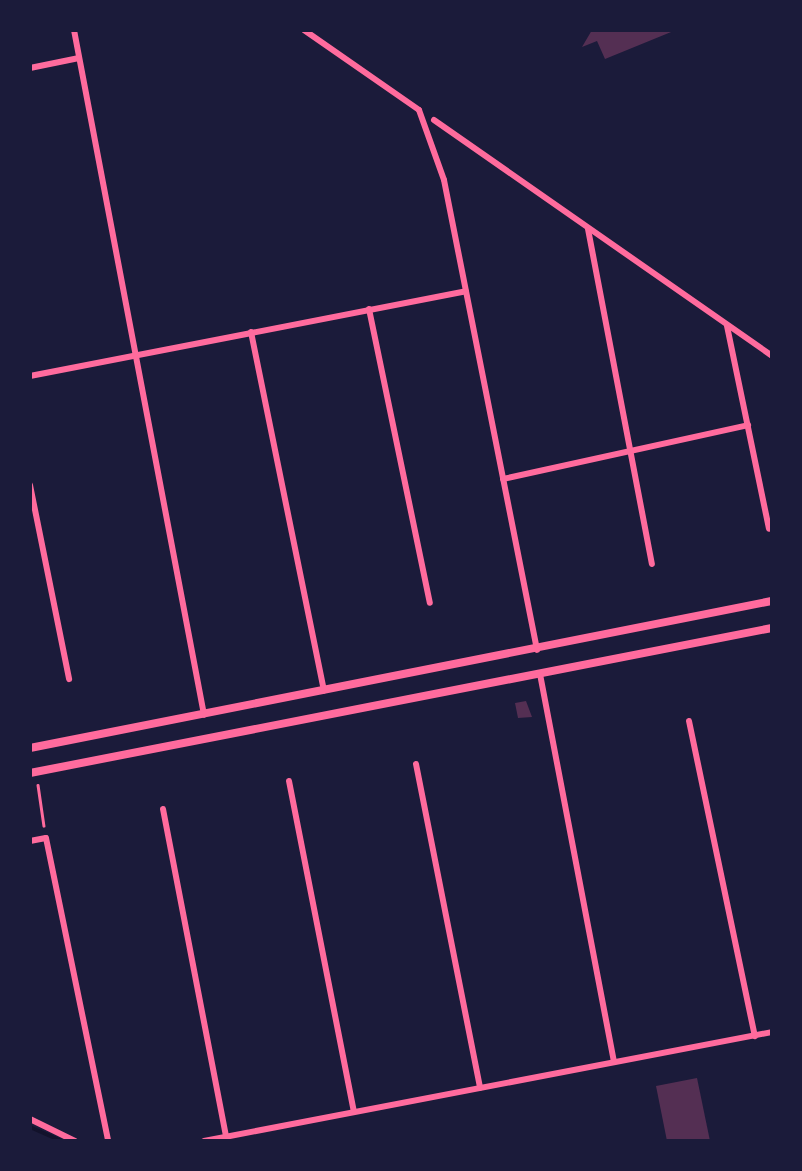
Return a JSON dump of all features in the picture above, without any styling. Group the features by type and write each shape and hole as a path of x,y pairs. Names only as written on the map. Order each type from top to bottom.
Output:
{"street":[{"path":"74,30 204,715"},
{"path":"304,30 419,110 466,291 614,1062"},
{"path":"30,68 79,58"},
{"path":"434,120 772,356"},
{"path":"588,227 652,564"},
{"path":"30,376 466,291"},
{"path":"370,310 430,603"},
{"path":"727,324 769,529"},
{"path":"251,332 324,692"},
{"path":"503,478 748,426"},
{"path":"30,485 69,679"},
{"path":"30,748 537,651 772,601"},
{"path":"33,773 772,628"},
{"path":"689,721 754,1036"},
{"path":"416,764 480,1088"},
{"path":"288,781 354,1112"},
{"path":"163,809 226,1137"},
{"path":"30,841 46,838 108,1141"},
{"path":"204,1141 772,1032"},
{"path":"30,1119 75,1141"}],"path":[{"path":"33,773 46,838"}],"building":[{"path":"592,30 676,30 605,59 597,41 582,47"},
{"path":"526,701 532,717 518,718 515,703"},
{"path":"697,1078 710,1141 667,1141 656,1086"}],"waterway":[{"path":"30,1127 62,1141"}]}
